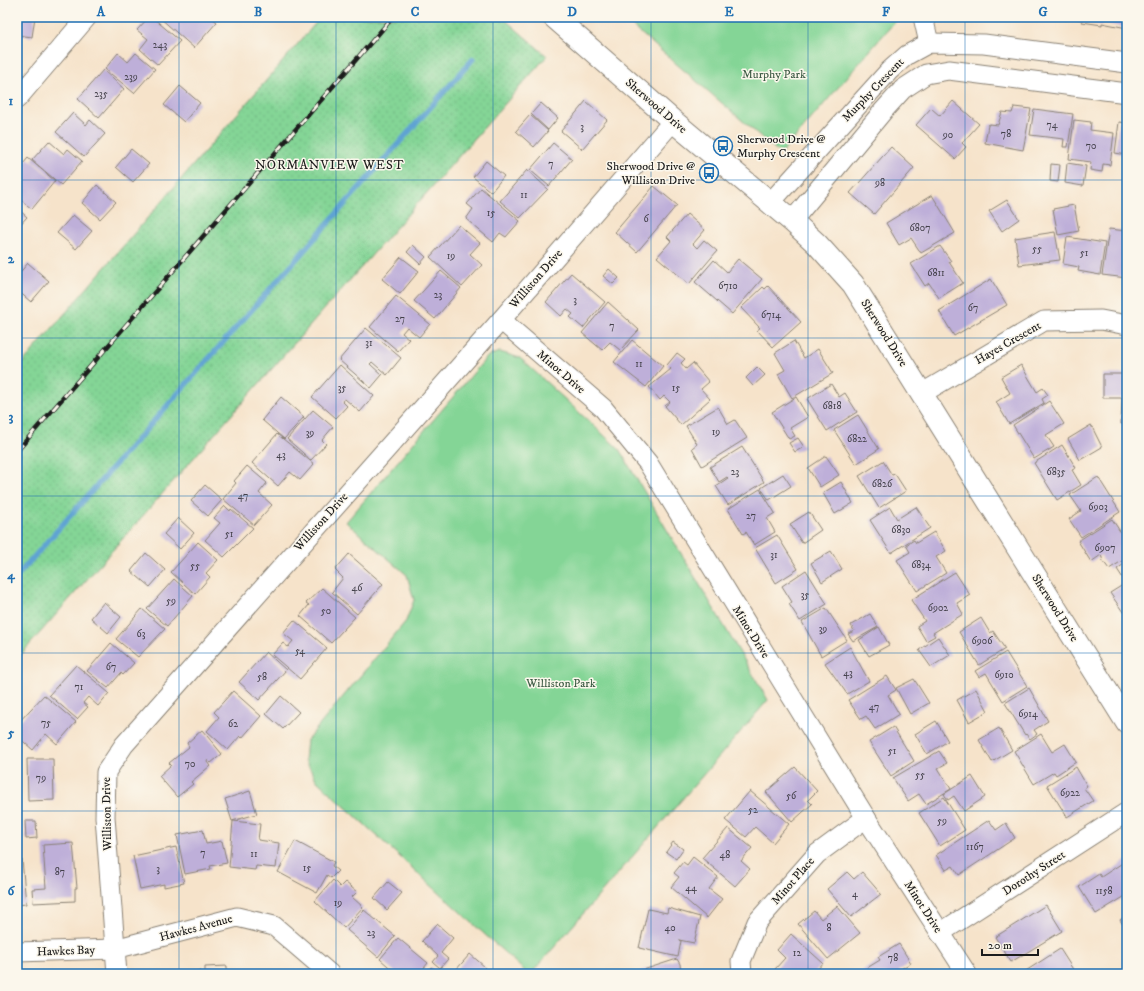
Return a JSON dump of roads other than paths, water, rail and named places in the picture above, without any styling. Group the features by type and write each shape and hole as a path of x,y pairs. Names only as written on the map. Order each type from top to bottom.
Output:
{"street":[{"path":"17,99 87,17"},
{"name":"Sherwood Drive","path":"554,17 673,121 792,221 817,244 853,284 1127,723"},
{"path":"923,17 929,43"},
{"name":"Murphy Crescent","path":"770,203 889,71 907,55 929,43 984,44 1127,63"},
{"name":"Murphy Crescent","path":"792,221 903,89 926,74 949,70 1127,93"},
{"name":"Williston Drive","path":"117,974 105,817 106,772 124,745 501,320 673,121"},
{"name":"Minot Drive","path":"501,320 603,408 648,463 866,818 967,974"},
{"name":"Hayes Crescent","path":"921,394 1044,321 1101,320 1127,325"},
{"name":"Dorothy Street","path":"940,933 1127,812"},
{"name":"Minot Place","path":"756,974 741,967 757,922 817,854 866,818"},
{"name":"Hawkes Avenue","path":"115,949 237,917 274,926 330,974"},
{"name":"Hawkes Bay","path":"17,952 115,949"}],"waterway":[{"path":"17,576 473,59"}],"railway":[{"path":"17,451 393,17"}],"place":[{"name":"Sherwood Drive @ Murphy Crescent","path":"723,146"},
{"name":"Sherwood Drive @ Williston Drive","path":"709,173"}],"district":[{"name":"NORMANVIEW WEST","path":"330,165"}],"park label":[{"name":"Murphy Park","path":"774,74"},
{"name":"Williston Park","path":"561,683"}]}
